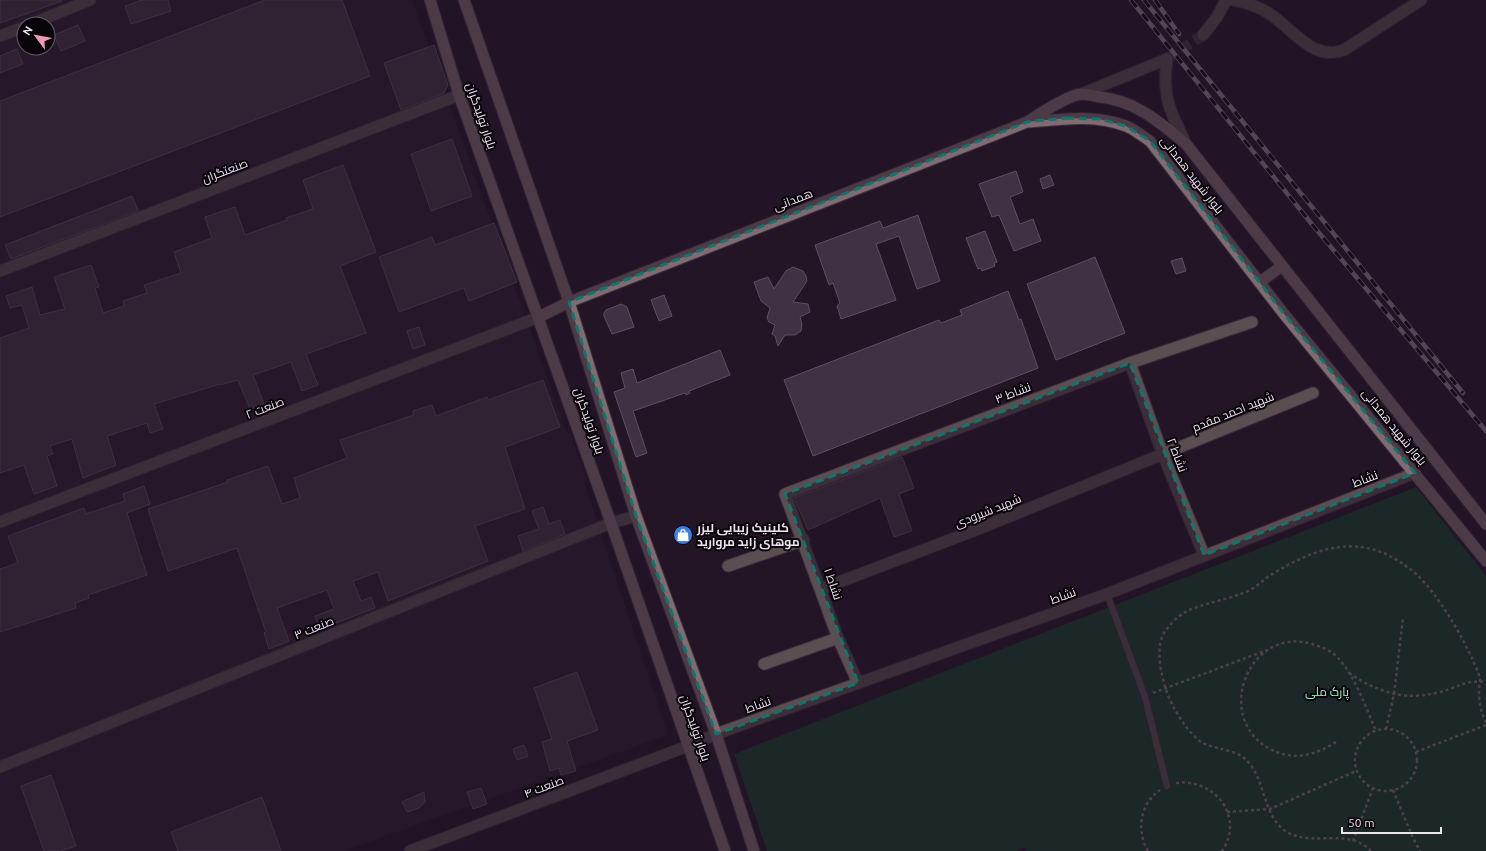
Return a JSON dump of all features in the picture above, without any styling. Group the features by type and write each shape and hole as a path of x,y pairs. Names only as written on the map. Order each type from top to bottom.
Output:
{"main road":[{"name":"بلوار تولیدگران","path":"430,0 459,95 539,317 725,851"},
{"name":"بلوار تولیدگران","path":"464,0 569,302 636,516 716,734 754,851"},
{"name":"بلوار شهید همدانی","path":"1027,122 1051,107 1081,94 1116,98 1136,106 1150,114 1186,144 1486,524"},
{"name":"بلوار شهید همدانی","path":"1027,122 1066,118 1099,119 1126,126 1150,141 1284,314 1486,561"},
{"name":"همدانی","path":"539,317 569,302 1027,122"},
{"path":"1260,282 1282,266"}],"street":[{"path":"51,16 90,0"},
{"path":"1202,35 1217,17 1226,0"},
{"path":"1233,0 1249,4 1271,15 1311,48 1323,54 1334,54 1344,50 1421,0"},
{"path":"0,36 16,30"},
{"path":"1081,94 1167,60 1164,82 1168,106 1186,144"},
{"name":"صنعتگران","path":"0,271 459,95"},
{"name":"صنعت ۲","path":"0,522 539,317"},
{"name":"نشاط ۳","path":"785,494 1130,363 1252,322"},
{"name":"نشاط ۲","path":"1130,363 1163,454 1204,556"},
{"name":"شهید احمد مقدم","path":"1163,454 1313,393"},
{"name":"شهید شیرودی","path":"821,589 981,528 1163,454"},
{"name":"نشاط","path":"688,746 716,734 1107,594 1415,473"},
{"name":"نشاط ۱","path":"785,494 804,540 838,638 858,683"},
{"name":"صنعت ۳","path":"0,767 611,523 636,516"},
{"path":"728,566 804,540"},
{"path":"764,664 838,638"},
{"name":"صنعت ۴","path":"410,851 688,746"}],"lane":[{"path":"1107,594 1145,697 1167,786"}],"path":[{"path":"1371,851 1353,841 1335,837 1316,839 1295,835 1284,830 1270,810 1256,771 1243,756 1203,743 1187,728 1172,706 1165,688 1160,662 1161,640 1171,623 1185,612 1250,591 1271,574 1302,556 1339,546 1367,547 1394,557 1417,576 1444,608 1463,642 1480,678 1478,692 1482,713 1486,723 1416,752"},
{"path":"1386,729 1394,694 1403,618"},
{"path":"1145,697 1165,688 1286,643 1305,642 1323,647 1338,658 1349,673 1376,731"},
{"path":"1269,650 1254,662 1244,678 1240,697 1243,716 1251,733 1265,747 1282,755 1302,757 1320,752 1336,742"},
{"path":"1349,673 1367,685 1394,694 1412,695 1436,693 1471,681 1486,682"},
{"path":"1386,729 1396,731 1405,736 1412,743 1416,752 1414,773 1400,788 1379,791 1362,780 1356,771 1354,761 1360,742 1368,735 1376,731 1386,729"},
{"path":"1227,812 1270,810 1356,771"},
{"path":"1148,851 1143,843 1140,828 1142,814 1148,801 1158,790 1167,786 1186,782 1200,784 1213,791 1223,803 1227,812 1229,831 1222,851"},
{"path":"1353,841 1373,788"},
{"path":"1393,790 1420,851"}],"highlighted area":[{"path":"1066,118 1099,119 1126,126 1150,141 1284,314 1415,473 1204,555 1130,363 785,494 858,683 716,734 636,516 569,302 1027,122"}],"shaded area":[{"path":"0,0 412,0 567,433 570,433 587,481 584,482 668,735 343,851 0,851"}],"green space":[{"name":"پارک ملی","path":"1416,487 1486,576 1486,851 1026,851 1025,847 1016,851 767,851 734,754"}],"building":[{"path":"0,0 62,1 16,16 16,17 0,23"},
{"path":"142,0 168,0 171,11 131,24 125,6"},
{"path":"265,0 342,0 370,76 0,217 0,101"},
{"path":"78,25 85,41 61,51 56,40 56,34"},
{"path":"434,45 448,85 444,93 401,110 384,63"},
{"path":"16,49 16,56 20,56 23,64 0,73 0,56"},
{"path":"452,139 472,196 431,211 411,154"},
{"path":"343,165 376,252 340,266 366,333 306,354 318,385 302,391 291,362 253,375 264,404 250,409 238,380 154,404 163,429 150,433 147,423 107,436 116,465 83,478 72,439 50,446 53,454 47,456 57,486 34,494 24,465 0,473 0,338 29,328 22,305 10,308 6,296 32,287 40,315 65,309 54,277 91,265 99,287 95,288 103,313 124,306 123,301 147,293 144,285 181,273 174,252 212,238 205,217 235,207 245,235 287,220 286,218 313,209 303,180"},
{"path":"1016,171 1023,192 1010,197 1020,224 1033,219 1041,241 1014,251 999,215 992,217 979,184"},
{"path":"1050,175 1054,185 1043,189 1040,179"},
{"path":"132,196 138,211 11,259 5,245"},
{"path":"918,215 940,281 917,289 899,236 876,244 896,300 841,319 837,306 840,303 833,283 829,285 815,245 880,221 883,228"},
{"path":"494,223 517,282 469,301 464,288 399,312 379,257 432,237 435,245"},
{"path":"985,231 997,262 994,263 995,266 982,271 981,268 978,269 966,238"},
{"path":"1095,257 1125,333 1056,360 1027,284"},
{"path":"1182,258 1186,271 1176,274 1171,261"},
{"path":"793,267 803,271 807,281 793,302 808,304 810,312 800,317 802,324 801,331 795,335 785,335 778,346 775,336 772,334 775,325 769,322 767,318 770,308 761,301 754,282 768,277 774,289 786,271"},
{"path":"1008,291 1019,320 1021,319 1038,368 813,456 784,380 939,320 941,323 962,315 960,310"},
{"path":"664,295 672,316 659,321 651,300"},
{"path":"621,304 627,307 634,327 612,334 604,313 606,310"},
{"path":"419,327 425,345 413,349 407,331"},
{"path":"720,350 730,375 689,391 690,393 686,395 685,393 633,411 647,453 636,457 614,392 625,388 621,373 633,369 637,383"},
{"path":"543,380 560,427 505,447 525,509 475,526 488,561 388,601 378,572 353,581 361,601 371,597 375,608 320,629 315,616 334,609 327,590 277,608 289,641 269,649 264,633 266,632 237,548 168,571 148,509 228,482 227,480 268,466 282,504 300,498 294,478 347,458 340,440 414,415 413,411 432,405 436,416 487,397 488,400"},
{"path":"902,457 914,488 899,494 912,531 894,537 880,498 808,530 794,498"},
{"path":"144,486 150,504 127,513 147,575 88,595 89,598 75,603 76,608 0,632 0,569 18,563 8,536 84,508 86,514 125,501 123,494"},
{"path":"543,507 549,524 560,520 565,534 523,551 518,536 539,529 532,511"},
{"path":"577,672 598,730 567,741 576,771 561,775 559,768 550,771 542,742 552,739 534,688"},
{"path":"524,745 528,756 517,760 513,749"},
{"path":"51,775 76,846 61,851 44,851 21,786"},
{"path":"481,788 487,804 473,809 467,792"},
{"path":"424,792 425,802 419,808 407,812 402,802"},
{"path":"262,797 281,851 178,851 171,832"}],"tunnel":[{"path":"1167,59 1203,35"}],"railway":[{"path":"1131,0 1315,228 1486,431"},
{"path":"1144,0 1463,393"},
{"path":"1155,0 1179,34"}],"place":[{"name":"کلینیک زیبایی لیزر موهای زاید مروارید","path":"683,535"}]}
